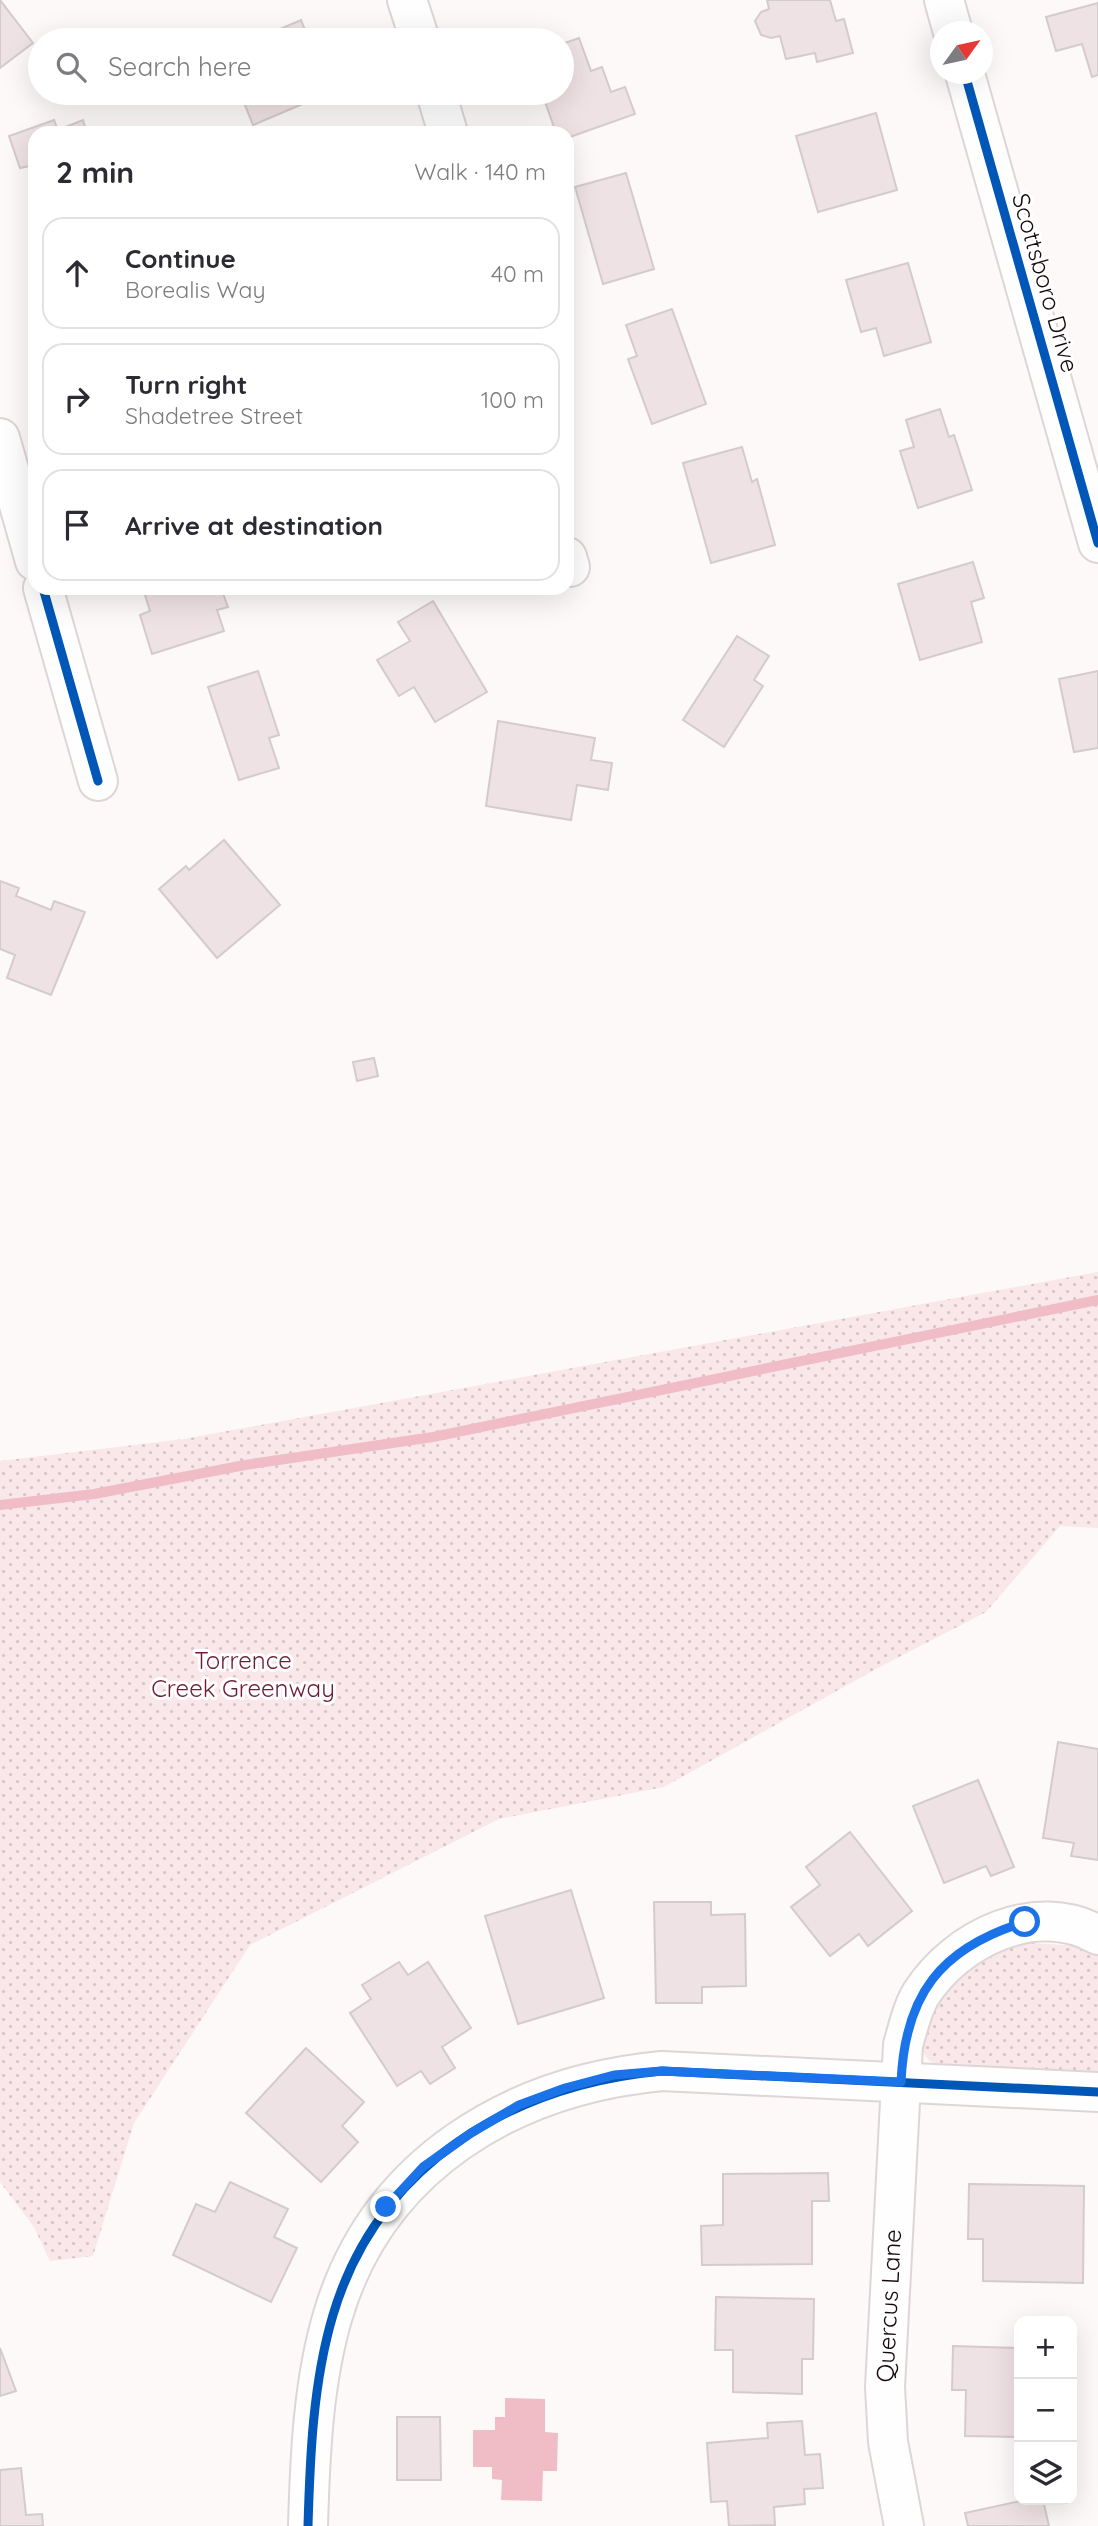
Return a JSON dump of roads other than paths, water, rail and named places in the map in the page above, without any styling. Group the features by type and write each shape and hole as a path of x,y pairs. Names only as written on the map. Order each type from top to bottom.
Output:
{"street":[{"path":"407,0 416,28"},
{"path":"944,0 950,21"},
{"name":"Scottsboro Drive","path":"968,84 1098,543"},
{"path":"440,105 446,126"},
{"path":"0,438 28,536"},
{"path":"45,595 97,781"},
{"name":"Quercus Lane","path":"904,2526 888,2442 885,2387 903,2045 920,1995 964,1948 993,1932 1025,1922 1056,1922 1098,1935"},
{"path":"308,2526 317,2382 333,2314 355,2262 386,2207 423,2167 471,2133 519,2105 565,2088 614,2075 662,2071 1098,2092"}],"waterway":[{"path":"0,1505 94,1494 245,1465 433,1437 1098,1300"}],"park label":[{"name":"Torrence Creek Greenway","path":"243,1675"}]}
